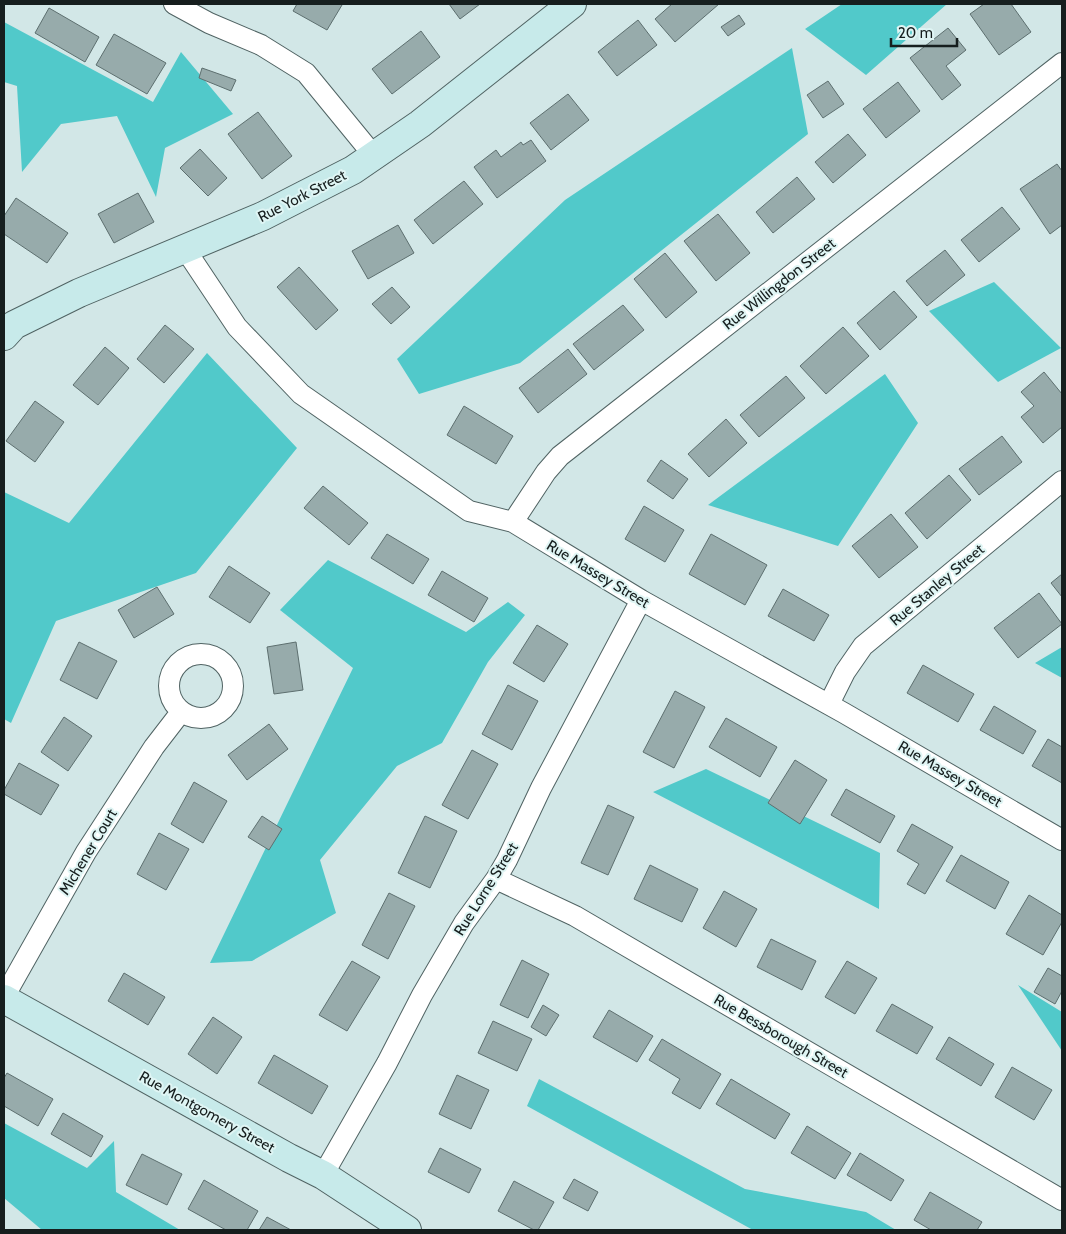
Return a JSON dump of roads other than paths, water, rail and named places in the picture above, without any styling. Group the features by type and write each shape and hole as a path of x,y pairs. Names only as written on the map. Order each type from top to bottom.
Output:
{"street":[{"path":"174,4 209,23 261,45 306,73 374,156"},
{"name":"Rue York Street","path":"7,325 263,216 353,170 420,124 572,4"},
{"name":"Rue Willingdon Street","path":"512,522 546,472 560,456 1062,63"},
{"name":"Rue Massey Street","path":"185,249 237,327 301,394 469,511 512,522 641,600 829,704 1062,840"},
{"name":"Rue Stanley Street","path":"829,704 845,672 863,646 1062,481"},
{"name":"Rue Lorne Street","path":"323,1175 464,923 507,860 541,788 641,600"},
{"name":"Michener Court","path":"4,998 86,852 154,747 181,712"},
{"name":"Rue Bessborough Street","path":"496,878 575,916 1062,1200"},
{"name":"Rue Montgomery Street","path":"4,998 323,1175 407,1230"}]}
